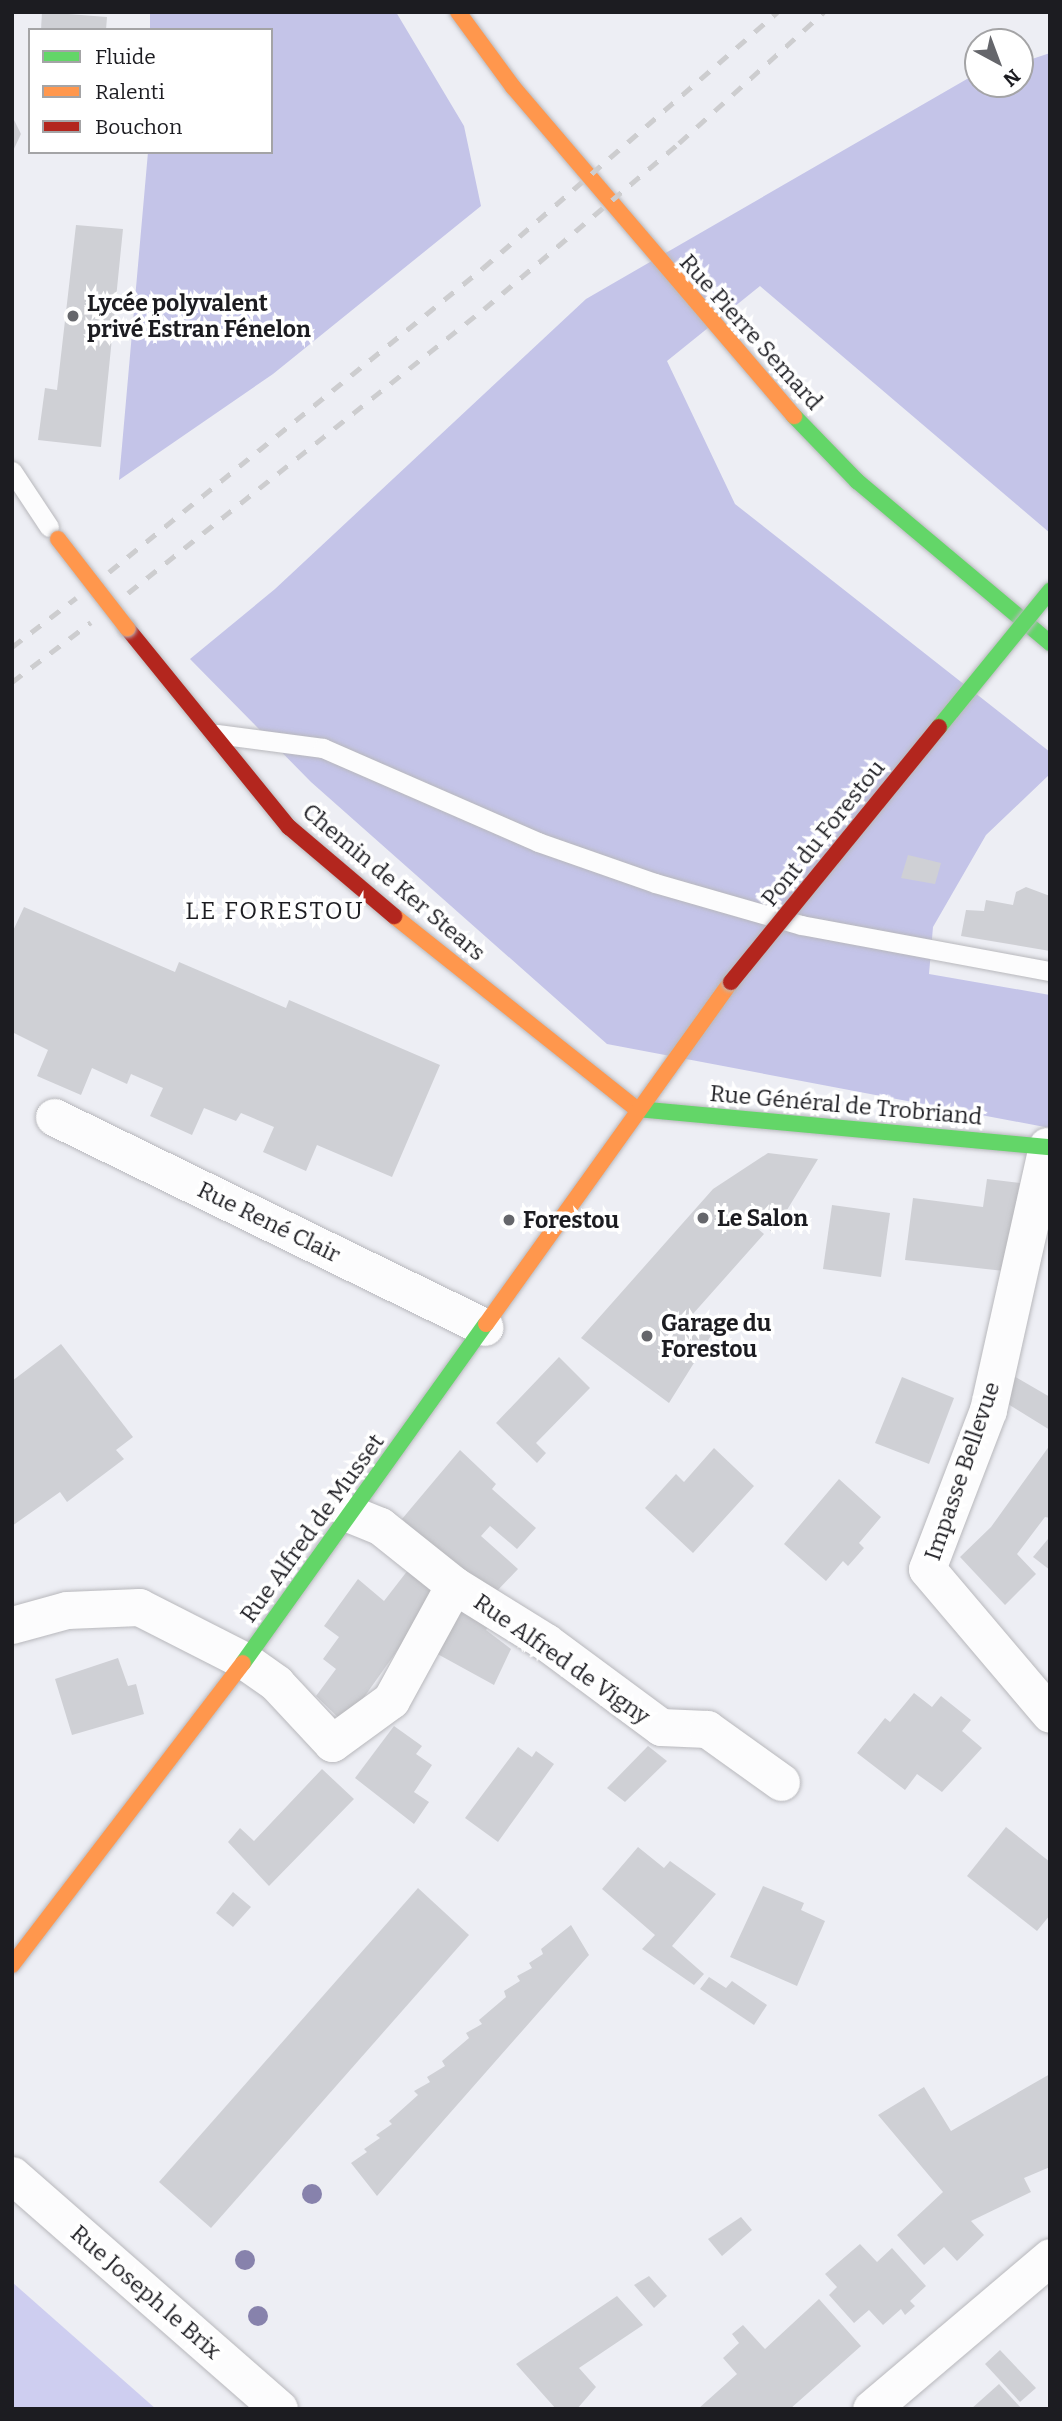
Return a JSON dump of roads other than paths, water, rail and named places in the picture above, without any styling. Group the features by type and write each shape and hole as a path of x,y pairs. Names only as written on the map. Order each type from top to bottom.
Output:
{"street":[{"name":"Rue Pierre Semard","path":"458,12 522,98 782,404 857,481 1050,643"},
{"name":"Chemin de Ker Stears","path":"53,533 289,827 338,872 638,1109"},
{"name":"Pont du Forestou","path":"638,1109 731,982 1050,591"},
{"name":"Rue Général de Trobriand","path":"638,1109 1048,1147"},
{"name":"Rue Alfred de Musset","path":"12,1965 245,1661 638,1109"},
{"name":"Rue René Clair","path":"54,1117 484,1326"},
{"name":"Impasse Bellevue","path":"1048,1147 988,1410 927,1569 1050,1714"},
{"name":"Rue Alfred de Vigny","path":"350,1514 380,1526 454,1585 546,1642 661,1727 707,1729 781,1782"},
{"name":"Rue Alfred de Vigny","path":"245,1661 276,1683 332,1743 391,1700 454,1585"},
{"path":"12,1625 67,1610 139,1607 245,1661"},
{"name":"Rue Joseph le Brix","path":"12,2175 279,2409"},
{"path":"871,2409 1050,2257"}],"lane":[{"path":"12,471 18,492 53,533"},
{"path":"212,733 323,748 538,842 655,883 801,925 1050,971"}],"railway":[{"path":"109,572 483,268 777,12"},
{"path":"128,593 484,309 679,143 824,12"},
{"path":"12,647 76,598"},
{"path":"12,682 91,622"}],"place":[{"name":"Lycée polyvalent privé Estran Fénelon","path":"73,316"},
{"name":"Le Salon","path":"703,1218"},
{"name":"Forestou","path":"509,1220"},
{"name":"Garage du Forestou","path":"647,1336"}],"district":[{"name":"LE FORESTOU","path":"275,912"}]}
